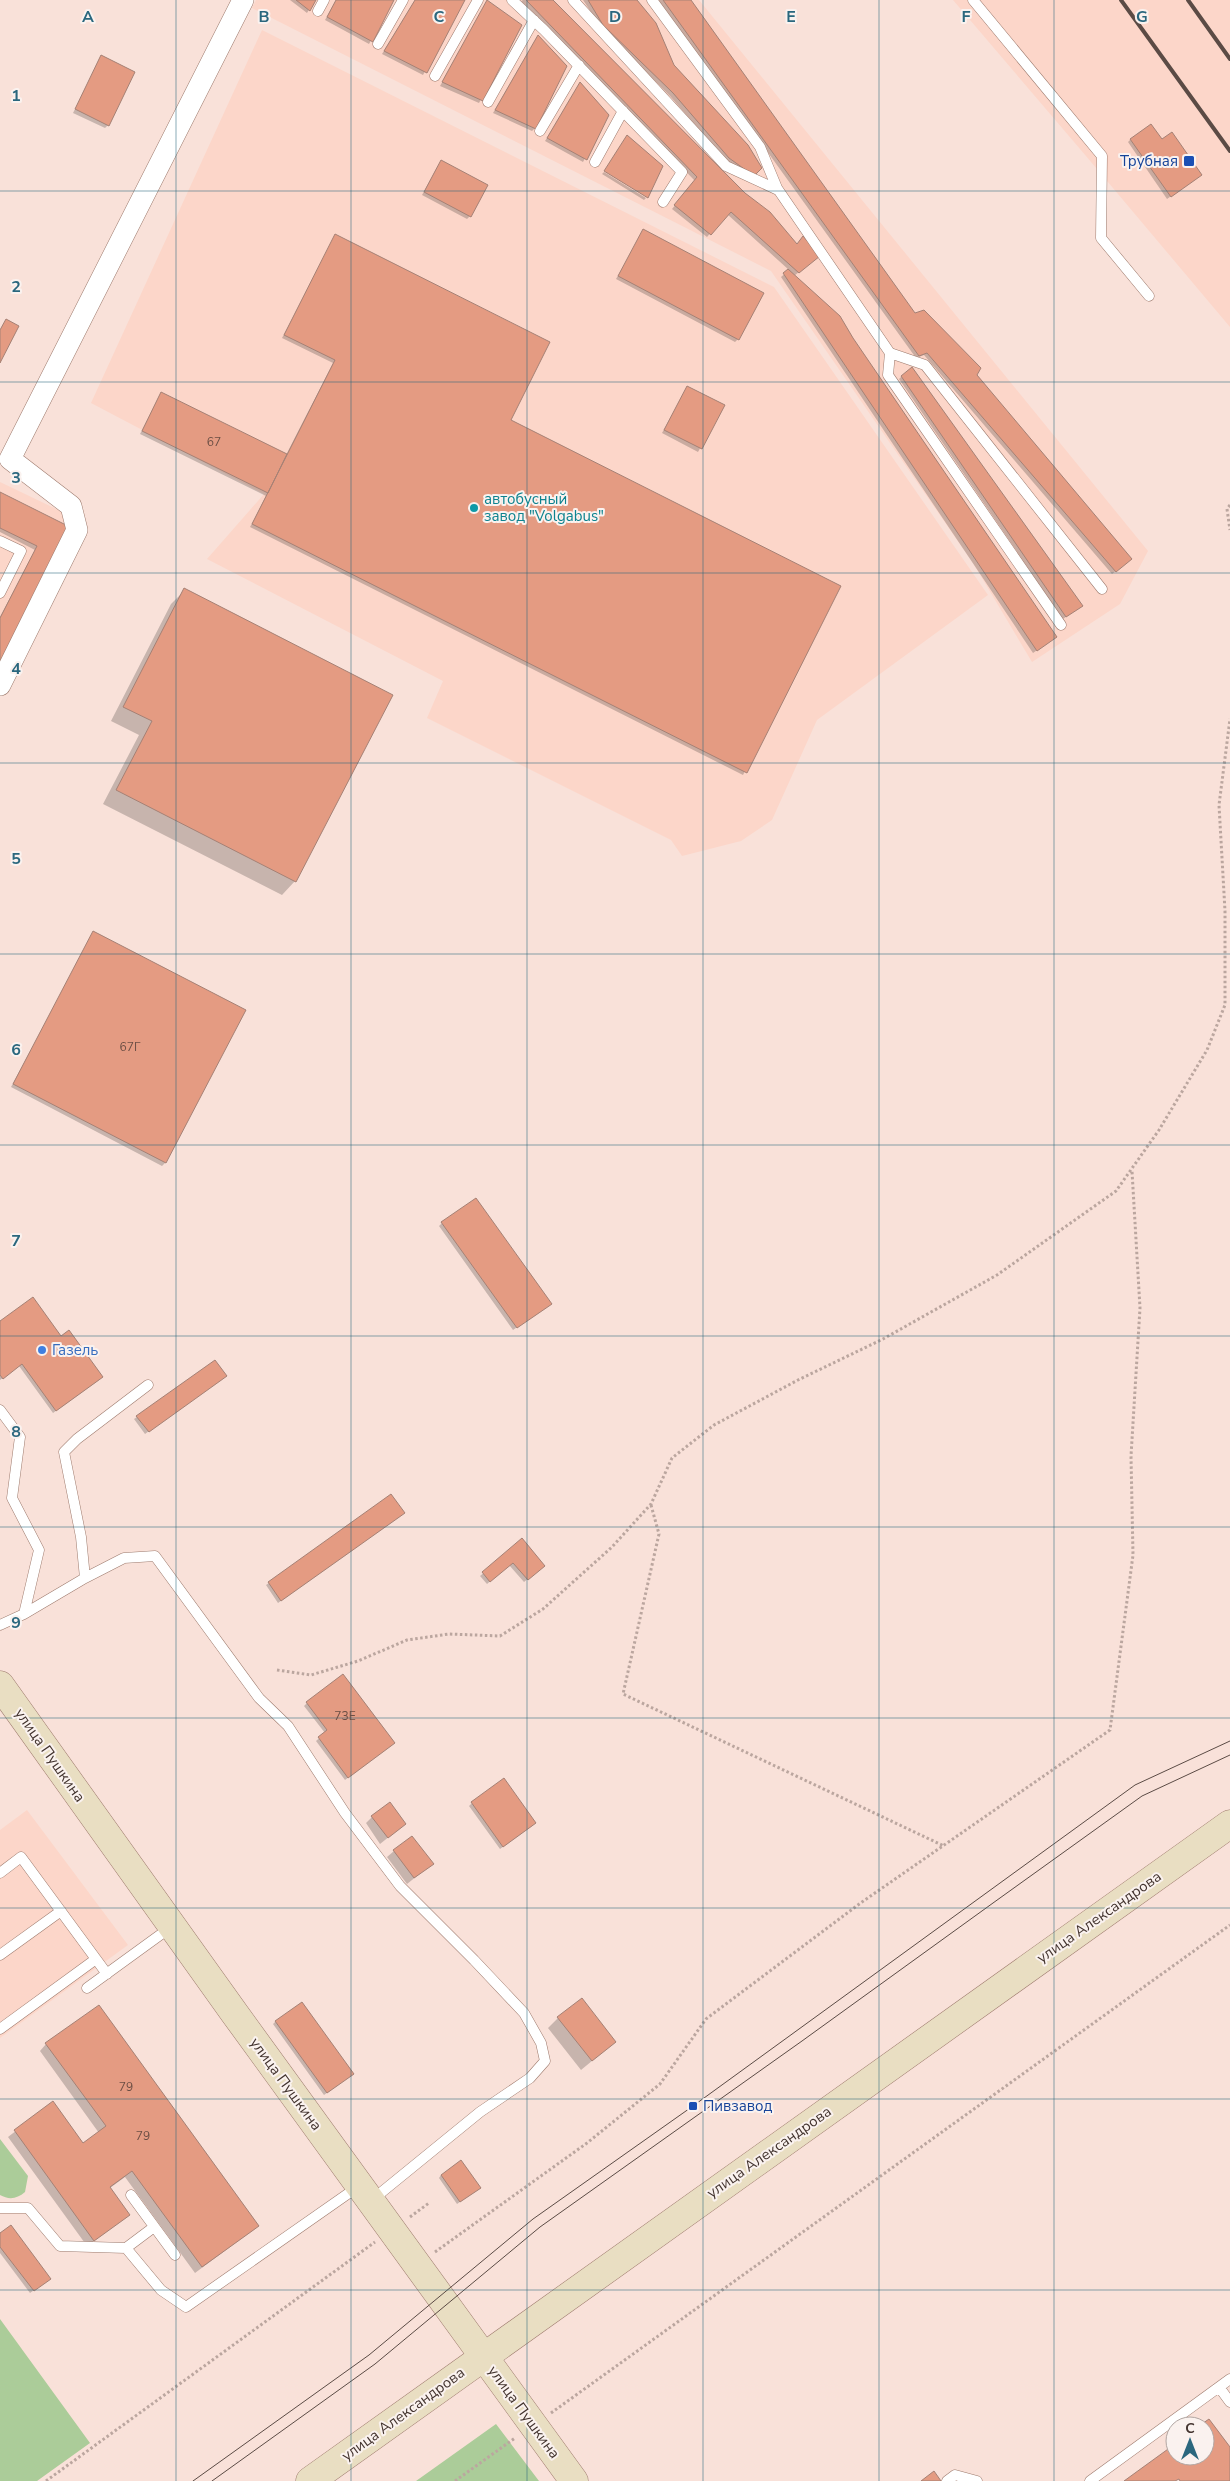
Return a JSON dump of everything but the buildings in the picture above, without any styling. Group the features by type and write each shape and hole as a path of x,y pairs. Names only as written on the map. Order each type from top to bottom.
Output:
{"main road":[{"name":"улица Пушкина","path":"0,1685 417,2266 574,2481"},
{"name":"улица Александрова","path":"310,2481 1230,1824"}],"street":[{"path":"0,685 78,530 71,506 5,457 243,0"}],"lane":[{"path":"318,11 324,0"},
{"path":"378,44 403,0"},
{"path":"435,76 478,0"},
{"path":"512,0 534,20 682,172 663,202"},
{"path":"572,0 726,166 778,190"},
{"path":"652,0 760,147 778,190 890,353 925,365 1102,589"},
{"path":"973,0 1102,156 1101,238 1149,296"},
{"path":"488,102 534,20"},
{"path":"540,131 578,65"},
{"path":"594,162 623,111"},
{"path":"890,353 888,375 1061,625"},
{"path":"0,541 21,551 0,593"},
{"path":"85,1578 81,1537 64,1452 77,1439 148,1385"},
{"path":"0,1410 20,1437 12,1498 39,1550 24,1614"},
{"path":"0,1625 24,1614 85,1578 124,1558 155,1556 259,1698 288,1726 345,1813 400,1886 524,2013 541,2043 545,2061 530,2078 365,2193 186,2307 160,2290 126,2248"},
{"path":"0,1873 21,1857 107,1974"},
{"path":"0,1955 61,1911"},
{"path":"87,1988 172,1926"},
{"path":"0,2029 96,1959"},
{"path":"131,2195 175,2255"},
{"path":"0,2208 28,2208 60,2246 126,2248 154,2227"},
{"path":"1090,2481 1230,2379"},
{"path":"1219,2387 1230,2402"},
{"path":"947,2481 956,2475 978,2481"}],"path":[{"path":"1230,505 1227,509 1230,530"},
{"path":"277,1670 311,1675 358,1661 407,1640 449,1634 500,1636 543,1609 612,1547 651,1504 672,1458 714,1425 798,1380 882,1339 997,1274 1116,1191 1159,1130 1207,1050 1225,1005 1225,911 1219,805 1230,719"},
{"path":"417,2266 587,2143 660,2084 706,2019 862,1902 1110,1730 1133,1555 1131,1456 1140,1308 1132,1169"},
{"path":"651,1504 659,1534 623,1694 944,1846"},
{"path":"550,2413 1230,1925"},
{"path":"46,2481 429,2203"},
{"path":"455,2481 515,2438"}],"shaded area":[{"path":"256,0 699,0 1148,551 1120,604 1032,662 973,563 771,271 252,8"},
{"path":"953,0 1230,0 1230,327 1086,156"},
{"path":"262,30 774,287 988,595 817,720 772,820 741,841 682,856 671,840 427,718 443,681 207,559 264,494 91,403"},
{"path":"0,482 73,517 0,655"},
{"path":"27,1810 128,1945 0,2038 0,1830"}],"green space":[{"path":"0,2139 28,2176 25,2192 16,2197 7,2198 0,2195"},
{"path":"0,2319 90,2443 37,2481 0,2481"},
{"path":"496,2424 539,2481 416,2481"}],"tram line":[{"path":"193,2481 369,2355 533,2219 693,2106 1135,1785 1230,1741"},
{"path":"212,2481 375,2364 540,2227 1142,1796 1230,1755"}],"railway":[{"path":"1121,0 1230,151"},
{"path":"1188,0 1230,59"}],"place":[{"name":"Трубная","path":"1189,161"},
{"name":"автобусный завод \"Volgabus\"","path":"474,508"},
{"name":"Газель","path":"42,1350"},
{"name":"Пивзавод","path":"693,2106"}]}
